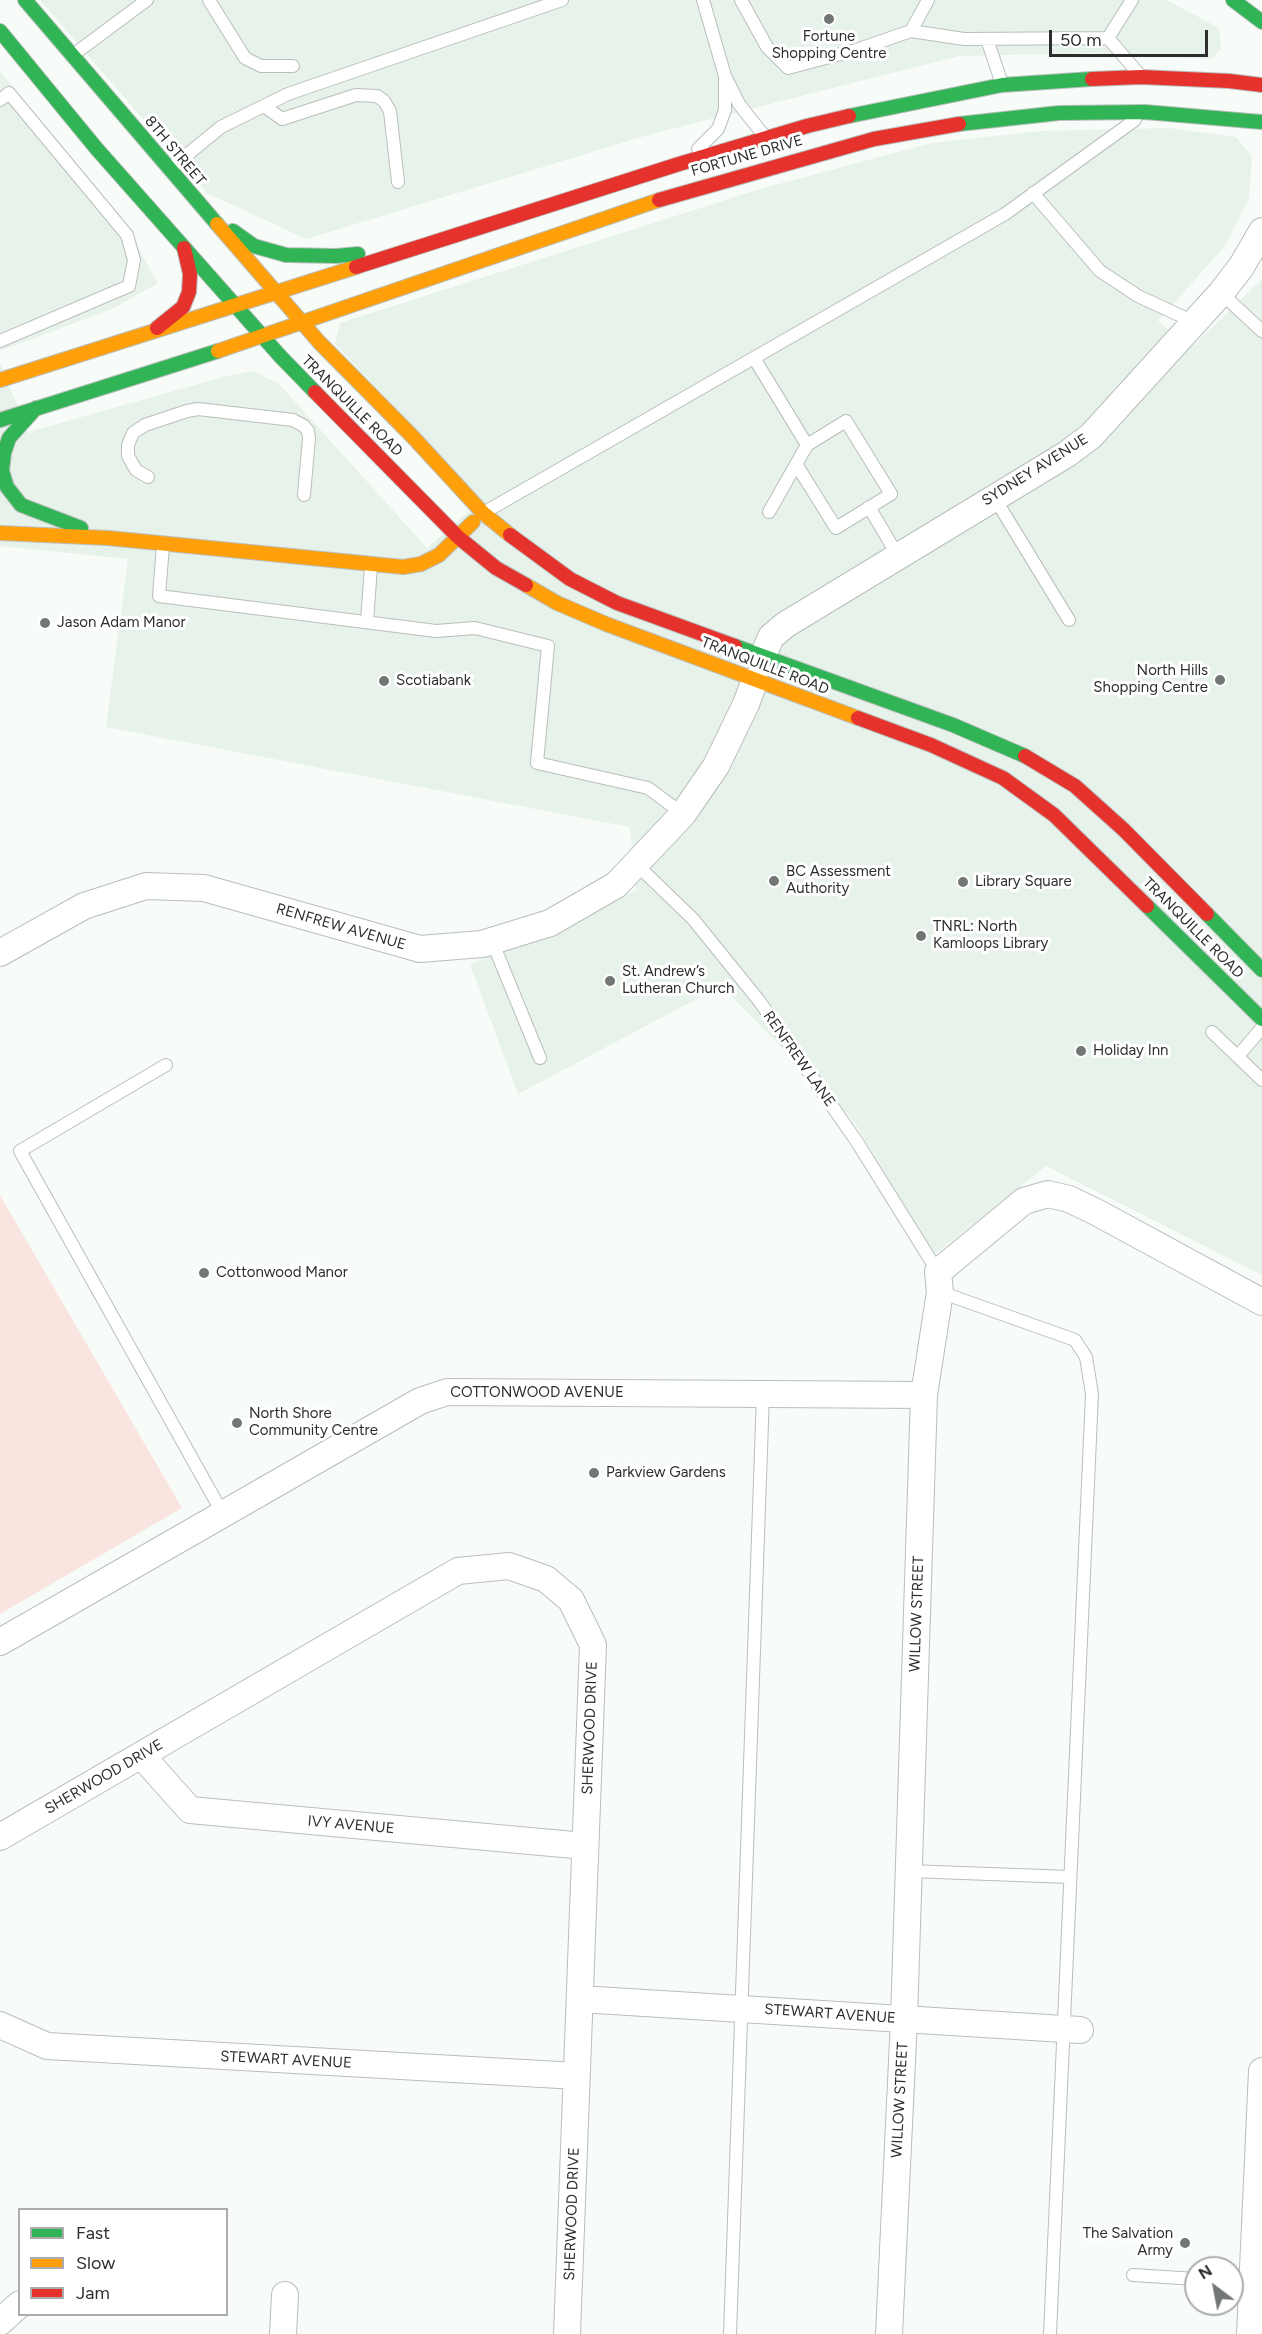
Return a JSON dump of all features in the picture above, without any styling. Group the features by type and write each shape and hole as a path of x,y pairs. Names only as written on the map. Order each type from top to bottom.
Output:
{"main road":[{"name":"8TH STREET","path":"25,0 302,322"},
{"path":"1238,3 1262,8"},
{"path":"1238,3 1262,22"},
{"path":"0,31 96,148 234,305"},
{"name":"FORTUNE DRIVE","path":"276,292 679,164 866,112 1002,85 1053,80 1141,76 1228,81 1262,86"},
{"name":"FORTUNE DRIVE","path":"262,336 683,192 845,146 949,125 1059,113 1145,112 1262,122"},
{"path":"201,206 254,246 286,255 336,256 409,248"},
{"path":"153,331 183,307 189,292 190,274 184,248"},
{"path":"0,380 276,292"},
{"name":"TRANQUILLE ROAD","path":"234,305 458,537 496,568 557,603 930,746 1003,778 1062,822 1262,1019"},
{"name":"TRANQUILLE ROAD","path":"302,322 483,513 562,573 617,603 953,725 1019,753 1047,768 1075,786 1124,830 1262,970"},
{"path":"0,420 262,336"},
{"path":"36,408 9,438 2,471 8,487 21,505 108,538"},
{"path":"0,533 108,538 403,567 421,564 439,555 483,513"},
{"path":"755,680 763,656"}],"street":[{"name":"SYDNEY AVENUE","path":"763,656 771,637 785,624 1067,454 1091,436 1221,293 1241,267 1262,231"},
{"name":"RENFREW AVENUE","path":"0,952 84,906 146,886 204,888 420,949 482,944 550,923 616,885 683,814 716,766 755,680"},
{"path":"939,1282 1024,1201 1048,1194 1069,1199 1096,1212 1262,1302"},
{"name":"WILLOW STREET","path":"889,2334 904,2019 924,1395 939,1282"},
{"name":"COTTONWOOD AVENUE","path":"0,1642 420,1401 447,1392 924,1395"},
{"name":"SHERWOOD DRIVE","path":"0,1837 458,1571 509,1566 546,1579 571,1600 593,1645 567,2334"},
{"name":"IVY AVENUE","path":"141,1755 190,1810 585,1846"},
{"name":"STEWART AVENUE","path":"580,1999 1071,2030"},
{"name":"STEWART AVENUE","path":"0,2025 47,2046 577,2076"},
{"path":"1244,2261 1262,2071"},
{"path":"283,2334 285,2295"},
{"path":"1244,2295 1250,2334"},
{"path":"0,2322 18,2306"}],"lane":[{"path":"72,56 147,0"},
{"path":"208,0 245,58 261,66 293,66"},
{"path":"171,169 221,126 288,94 562,0"},
{"path":"703,0 725,76 739,104 766,138"},
{"path":"741,0 767,47 788,68 856,50 911,31 964,39 1108,38 1141,76"},
{"path":"911,31 928,0"},
{"path":"1108,38 1130,0"},
{"path":"987,39 1002,85"},
{"path":"679,164 718,129 725,110 725,76"},
{"path":"0,100 9,93 127,235 134,260 129,286 0,341"},
{"path":"264,106 282,119 356,95 377,96 384,101 390,111 398,182"},
{"path":"483,513 1005,214 1145,112"},
{"path":"1033,194 1100,271 1138,296 1194,322"},
{"path":"1221,293 1262,331"},
{"path":"754,358 807,445"},
{"path":"148,477 136,470 128,456 128,445 134,433 145,425 187,411 208,410 293,420 304,426 309,438 304,495"},
{"path":"769,512 796,464 807,445 846,421 891,494 836,528 796,464"},
{"path":"994,497 1069,620"},
{"path":"869,507 898,556"},
{"path":"163,543 159,596 436,631 475,628 548,646 537,763 648,788 683,814"},
{"path":"367,622 371,565"},
{"name":"RENFREW LANE","path":"636,864 693,919 760,1002 856,1142 939,1282"},
{"path":"492,941 540,1058"},
{"path":"1238,1056 1262,1028"},
{"path":"1212,1032 1262,1080"},
{"path":"166,1065 20,1151 223,1514"},
{"path":"939,1282 1074,1340 1086,1357 1092,1394 1070,1877 1071,2030 1050,2334"},
{"path":"730,2334 763,1394"},
{"path":"909,1871 1070,1877"},
{"path":"1133,2274 1184,2278"}],"shaded area":[{"path":"40,0 1167,0 1219,28 1221,49 1211,59 1093,53 959,56 648,135 306,239 207,193"},
{"path":"0,71 127,228 158,283 112,309 0,351"},
{"path":"1169,128 1236,137 1252,156 1249,198 1225,246 1158,321 1192,347 1262,279 1262,1275 1046,1166 934,1255 853,1120 724,989 704,995 518,1094 470,964 636,890 630,827 106,727 128,559 0,546 0,363 28,432 227,376 253,371 279,384 427,548 482,500 335,344 340,323 760,189 932,143 1041,131"},
{"path":"0,1195 182,1508 0,1614"}],"traffic: fast":[{"path":"25,0 217,224"},
{"path":"1233,0 1262,22"},
{"path":"0,31 96,148 280,356 315,392"},
{"path":"849,116 1002,85 1092,79"},
{"path":"959,124 1059,113 1145,112 1262,122"},
{"path":"233,231 254,246 286,255 358,254"},
{"path":"0,420 218,351"},
{"path":"36,408 9,438 2,471 7,487 21,505 81,528"},
{"path":"735,646 953,725 1025,756"},
{"path":"1147,906 1262,1019"},
{"path":"1207,914 1262,970"}],"traffic: slow":[{"path":"218,351 659,200"},
{"path":"217,224 319,342 412,436 483,513 510,535"},
{"path":"0,380 356,267"},
{"path":"0,533 108,538 403,567 421,564 439,555 473,522"},
{"path":"526,585 557,603 606,624 858,718"}],"traffic: jam":[{"path":"1092,79 1141,77 1229,81 1262,85"},
{"path":"356,267 679,164 849,116"},
{"path":"659,200 874,139 959,124"},
{"path":"157,328 183,307 189,292 190,274 184,248"},
{"path":"315,392 458,537 496,568 526,585"},
{"path":"510,535 570,579 617,603 735,646"},
{"path":"858,718 931,745 1003,778 1054,815 1147,906"},
{"path":"1025,756 1075,786 1124,830 1207,914"}],"place":[{"name":"Fortune Shopping Centre","path":"829,19"},
{"name":"Jason Adam Manor","path":"45,623"},
{"name":"North Hills Shopping Centre","path":"1220,680"},
{"name":"Scotiabank","path":"384,681"},
{"name":"BC Assessment Authority","path":"774,881"},
{"name":"Library Square","path":"963,882"},
{"name":"TNRL: North Kamloops Library","path":"921,936"},
{"name":"St. Andrew’s Lutheran Church","path":"610,981"},
{"name":"Holiday Inn","path":"1081,1051"},
{"name":"Cottonwood Manor","path":"204,1273"},
{"name":"North Shore Community Centre","path":"237,1423"},
{"name":"Parkview Gardens","path":"594,1473"},
{"name":"The Salvation Army","path":"1185,2243"}]}
